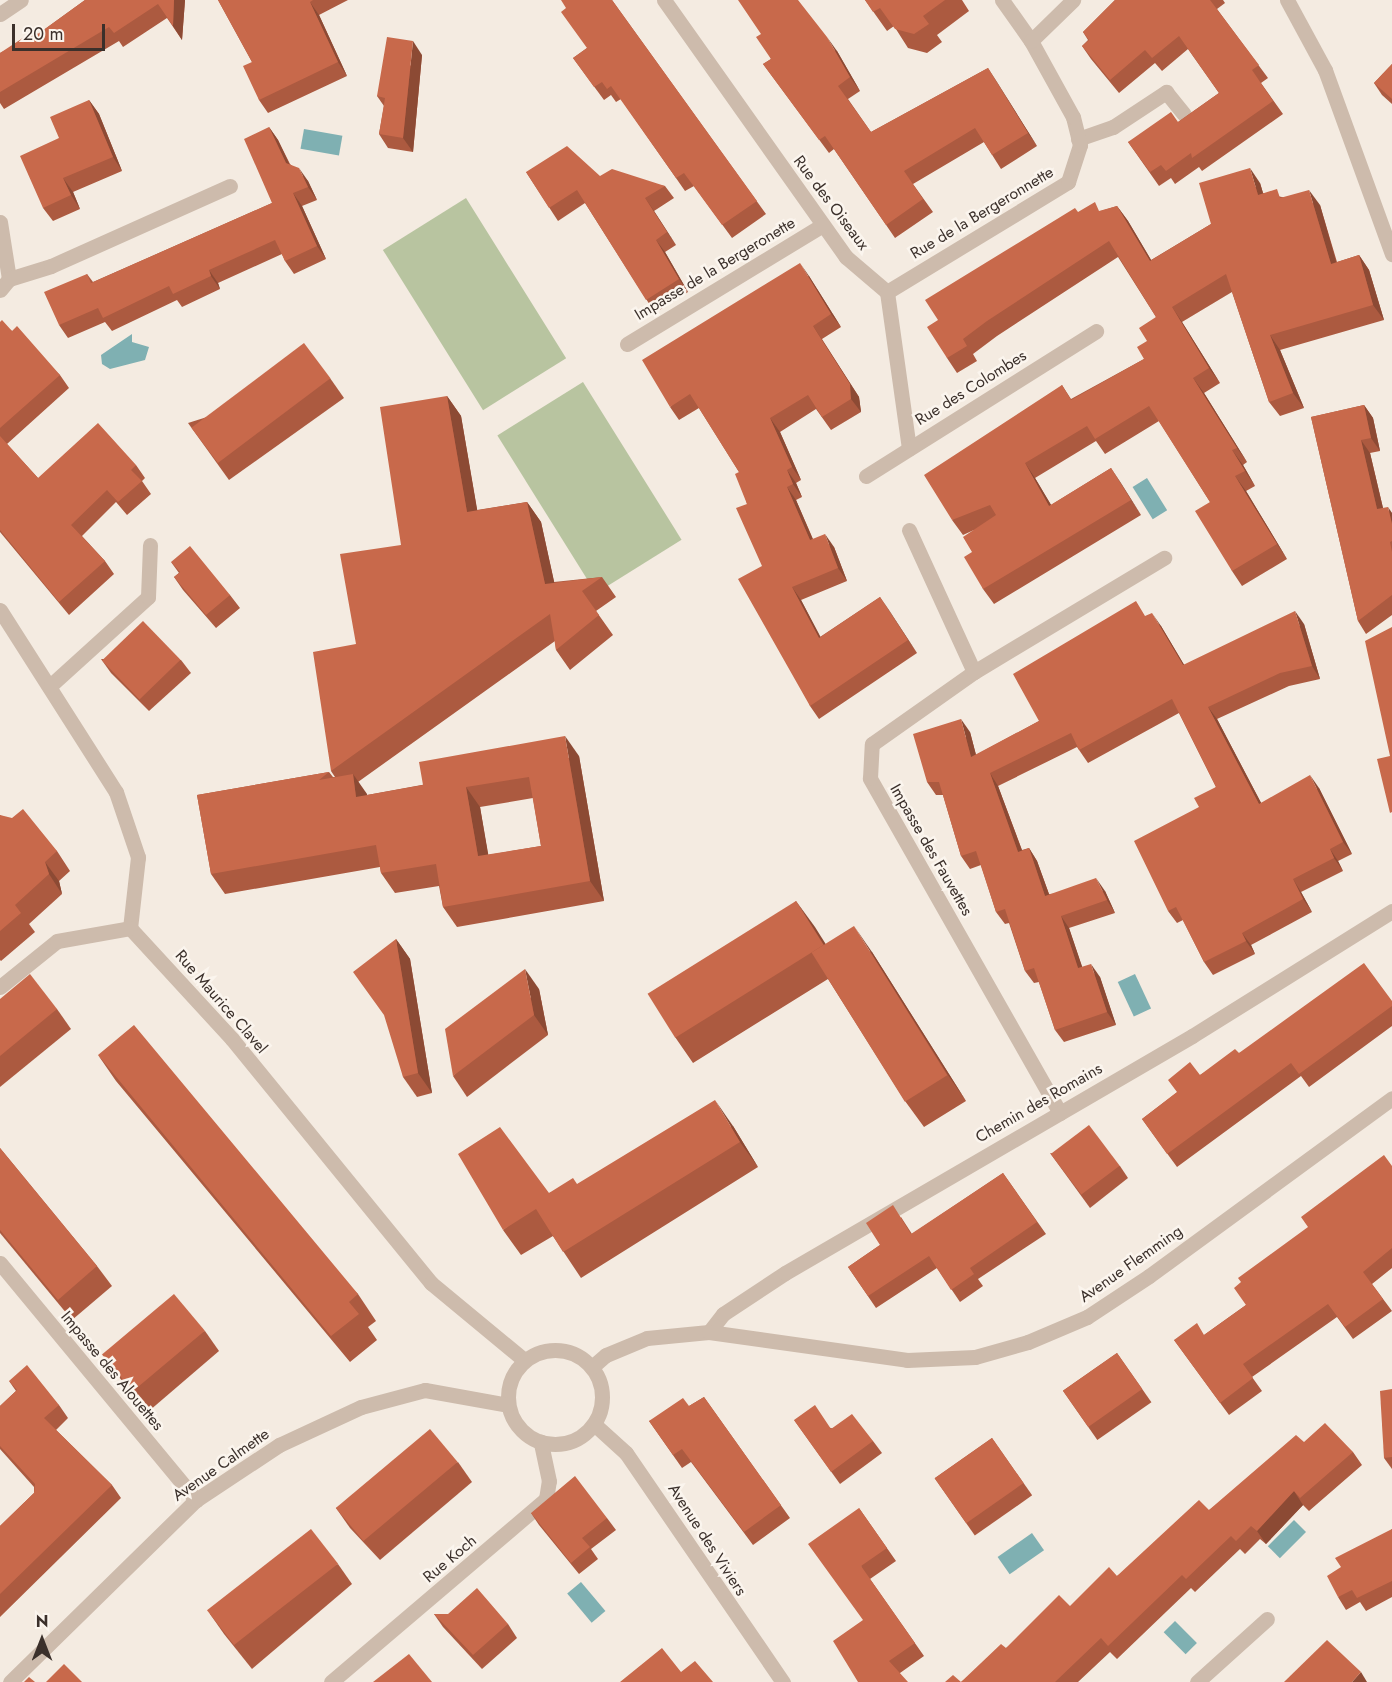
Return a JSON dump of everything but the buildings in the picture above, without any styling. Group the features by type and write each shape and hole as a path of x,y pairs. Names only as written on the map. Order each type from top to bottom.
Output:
{"street":[{"path":"0,14 21,0"},
{"name":"Rue des Oiseaux","path":"664,0 846,257 887,292"},
{"name":"Rue de la Bergeronnette","path":"887,292 1068,182 1078,139 1073,117 1031,41 1002,0"},
{"path":"1031,41 1073,0"},
{"path":"1288,0 1325,70 1392,254"},
{"path":"1078,139 1113,127 1166,92 1184,114"},
{"path":"0,222 5,285 230,186"},
{"name":"Impasse de la Bergeronette","path":"627,344 822,225"},
{"path":"887,292 909,448"},
{"name":"Rue des Colombes","path":"866,476 1096,331"},
{"path":"909,530 974,672"},
{"path":"51,685 148,597 150,545"},
{"name":"Impasse des Fauvettes","path":"1060,1113 870,778 872,744 974,672 1164,558"},
{"path":"0,610 51,685 116,792 138,856 130,928 57,941 0,987"},
{"name":"Chemin des Romains","path":"710,1332 723,1314 785,1273 1192,1036 1392,911"},
{"name":"Rue Maurice Clavel","path":"130,928 232,1039 431,1283 525,1360"},
{"name":"Avenue Flemming","path":"592,1367 606,1355 647,1338 710,1332 907,1360 975,1357 1028,1342 1087,1317 1132,1288 1392,1098"},
{"name":"Impasse des Alouettes","path":"0,1263 196,1500"},
{"path":"552,1349 574,1354 592,1367 601,1385 594,1424 570,1442 541,1442 514,1421 508,1405 514,1373 525,1360 552,1349"},
{"name":"Avenue Calmette","path":"10,1682 196,1500 279,1445 361,1407 425,1390 508,1405"},
{"name":"Avenue des Viviers","path":"594,1424 626,1453 783,1682"},
{"name":"Rue Koch","path":"331,1682 546,1499 549,1481 541,1442"},
{"path":"1197,1682 1267,1619"}],"green space":[{"path":"466,198 566,358 483,410 383,250"},
{"path":"583,382 682,540 596,593 497,436"}],"water":[{"path":"304,129 342,136 339,155 301,149"},
{"path":"132,334 132,342 149,347 145,360 110,369 102,364 101,355"},
{"path":"1147,478 1167,510 1153,519 1133,487"},
{"path":"1135,974 1151,1008 1134,1016 1118,982"},
{"path":"1294,1520 1306,1532 1280,1558 1268,1546"},
{"path":"1032,1533 1044,1550 1010,1574 998,1557"},
{"path":"581,1582 605,1611 592,1623 567,1594"},
{"path":"1175,1621 1197,1643 1186,1654 1164,1632"}]}
